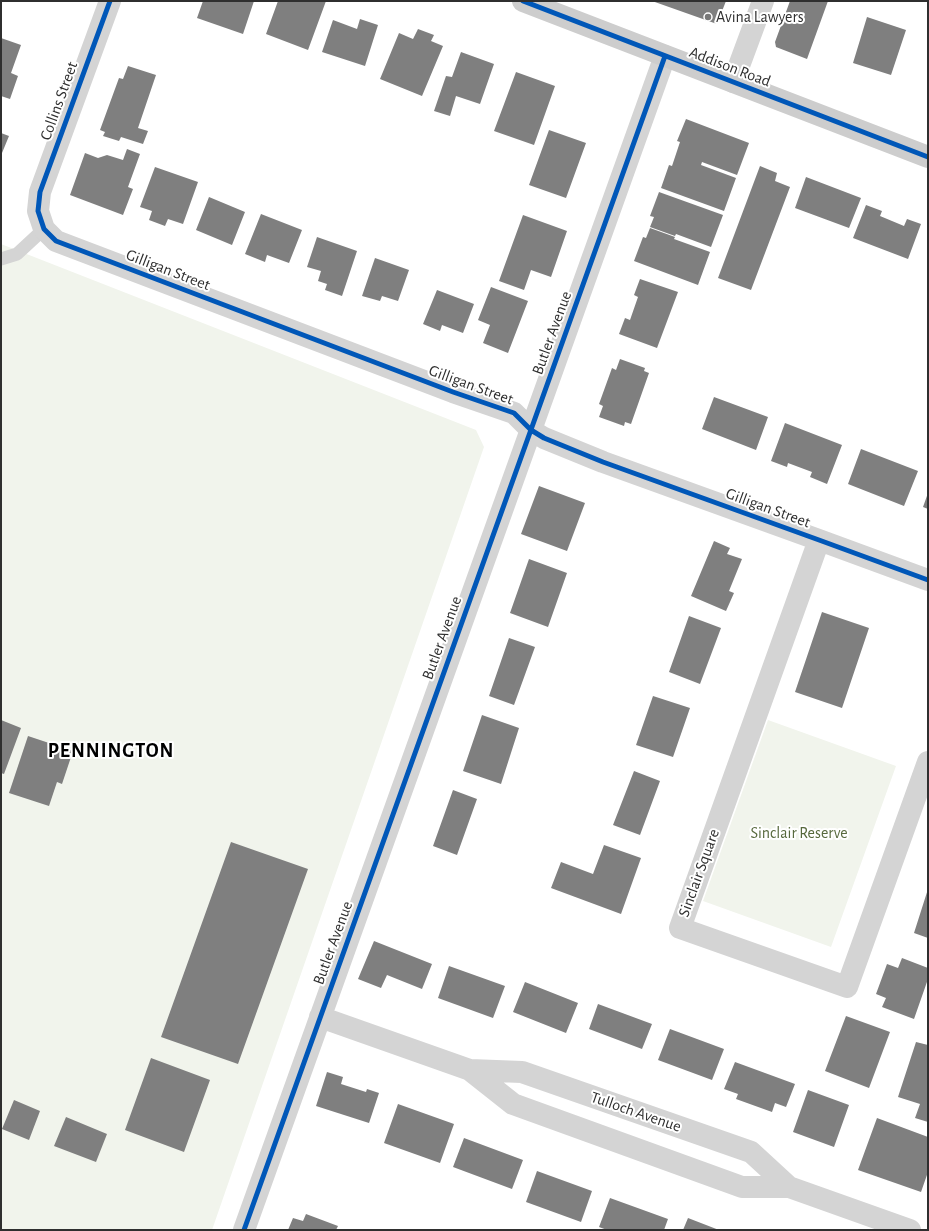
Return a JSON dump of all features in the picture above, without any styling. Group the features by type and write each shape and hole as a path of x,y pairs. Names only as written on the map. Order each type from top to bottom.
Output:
{"main road":[{"name":"Addison Road","path":"523,1 928,157"}],"street":[{"name":"Collins Street","path":"41,220 40,192 110,1"},
{"path":"733,82 763,1"},
{"name":"Butler Avenue","path":"244,1230 665,56"},
{"name":"Gilligan Street","path":"41,220 56,241 453,392 514,413 531,430 544,438 603,462 928,580"},
{"name":"Sinclair Square","path":"819,540 680,928 847,987 928,762"},
{"name":"Tulloch Avenue","path":"320,1017 470,1070 522,1072 751,1152 789,1187"},
{"name":"Tulloch Avenue","path":"470,1070 513,1104 742,1187 789,1187 910,1230"}],"lane":[{"path":"1,259 17,254 41,220"}],"green space":[{"path":"1,244 476,430 484,447 212,1230 1,1229"},
{"name":"Sinclair Reserve","path":"768,720 896,766 831,947 703,901"}],"building":[{"path":"203,1 254,1 243,34 197,18"},
{"path":"278,1 326,1 308,50 266,34"},
{"name":"Avina Lawyers","path":"652,1 726,1 717,24"},
{"path":"790,1 828,1 807,59 776,47 775,42"},
{"path":"867,17 906,30 891,75 853,63"},
{"path":"360,19 378,25 365,66 322,52 333,20 357,29"},
{"path":"418,29 434,35 431,41 443,46 422,96 380,79 399,33 413,39"},
{"path":"1,38 21,45 11,73 18,76 10,99 1,96"},
{"path":"461,52 494,64 480,104 456,96 450,116 434,111 446,76 452,77"},
{"path":"128,66 156,75 138,128 148,131 143,144 121,137 119,141 103,136 105,132 100,130 119,78 123,79"},
{"path":"516,72 555,86 534,145 494,131"},
{"path":"686,119 749,143 737,175 702,162 701,165 736,178 724,211 661,188 669,165 672,166 680,142 677,141"},
{"path":"549,130 586,143 566,198 529,185"},
{"path":"1,133 9,136 2,153 1,152"},
{"path":"127,149 140,154 128,187 133,189 123,215 70,195 85,153 98,158 107,155 123,160"},
{"path":"760,166 777,173 775,181 790,187 751,290 718,278"},
{"path":"155,167 198,182 183,224 168,219 165,226 149,220 152,211 140,207"},
{"path":"806,177 861,198 849,228 795,208"},
{"path":"659,192 723,215 711,247 676,234 675,236 650,227 654,217 650,216"},
{"path":"209,197 245,212 232,245 196,230"},
{"path":"866,205 882,211 880,216 904,226 907,219 921,224 908,259 853,238"},
{"path":"261,214 302,230 289,263 267,255 265,262 245,254"},
{"path":"523,215 567,231 551,277 531,270 524,290 499,281"},
{"path":"650,228 675,237 674,239 710,252 698,285 634,261 643,237 646,238"},
{"path":"317,237 357,251 342,296 325,290 327,284 318,281 321,271 307,267"},
{"path":"375,258 409,270 398,301 382,296 380,301 362,296"},
{"path":"640,279 678,292 657,348 619,334 625,318 630,320 638,297 634,295"},
{"path":"491,287 528,301 508,353 483,343 490,325 478,320"},
{"path":"437,290 474,304 463,333 442,325 440,331 423,324"},
{"path":"620,359 645,368 644,371 649,373 631,424 625,422 624,426 599,417 603,406 599,404 612,368 616,370"},
{"path":"714,397 768,417 756,450 702,429"},
{"path":"785,423 842,445 827,484 810,477 812,472 788,463 787,467 771,461"},
{"path":"861,449 918,471 904,506 848,484"},
{"path":"539,486 585,503 567,551 521,534"},
{"path":"928,493 928,509 923,507"},
{"path":"714,541 730,548 727,554 742,559 729,591 734,593 726,611 691,596"},
{"path":"529,559 567,573 548,627 510,613"},
{"path":"822,612 869,628 842,708 795,692"},
{"path":"689,616 721,628 700,684 669,672"},
{"path":"509,638 535,647 514,705 489,696"},
{"path":"653,696 690,708 673,757 636,745"},
{"path":"482,715 519,728 501,784 463,771"},
{"path":"1,720 21,728 4,774 1,773"},
{"path":"28,736 73,751 62,784 57,782 49,806 9,793"},
{"path":"634,771 660,781 640,835 613,825"},
{"path":"453,790 477,799 457,855 433,846"},
{"path":"231,842 308,869 238,1064 161,1037"},
{"path":"604,845 641,858 621,914 551,888 561,862 593,874"},
{"path":"928,889 928,938 914,933"},
{"path":"374,941 432,964 422,989 387,975 381,988 358,979"},
{"path":"902,958 928,968 928,979 914,1019 882,1007 886,998 876,994 887,964 898,968"},
{"path":"449,966 505,986 493,1018 438,998"},
{"path":"525,982 578,1003 566,1033 513,1012"},
{"path":"598,1004 652,1024 642,1049 589,1029"},
{"path":"846,1016 890,1032 869,1088 825,1071"},
{"path":"670,1029 724,1049 712,1080 658,1060"},
{"path":"916,1042 928,1045 928,1122 915,1118 920,1104 898,1097"},
{"path":"151,1058 210,1080 184,1152 125,1130"},
{"path":"735,1062 795,1084 786,1107 775,1103 772,1112 736,1099 738,1094 724,1089"},
{"path":"327,1072 343,1077 341,1084 366,1092 367,1089 379,1093 369,1123 316,1106"},
{"path":"808,1090 849,1105 834,1147 793,1132"},
{"path":"14,1100 40,1111 29,1140 2,1129"},
{"path":"398,1104 454,1124 440,1163 384,1143"},
{"path":"66,1117 107,1134 96,1162 54,1146"},
{"path":"877,1118 928,1137 928,1172 921,1192 858,1170"},
{"path":"464,1138 523,1160 512,1189 453,1167"},
{"path":"537,1171 592,1191 581,1222 526,1202"},
{"path":"610,1198 668,1219 664,1230 607,1230 599,1227"},
{"path":"306,1214 338,1226 336,1230 288,1230 293,1218 303,1221"},
{"path":"688,1218 719,1230 683,1230"}],"cycle path":[{"path":"110,1 40,192 38,211 44,229 56,241 453,392 514,413 531,430 544,438 603,462 928,580"},
{"path":"523,1 928,157"},
{"path":"244,1230 665,56"}],"place":[{"name":"Avina Lawyers","path":"708,17"}],"district":[{"name":"PENNINGTON","path":"111,751"}]}
